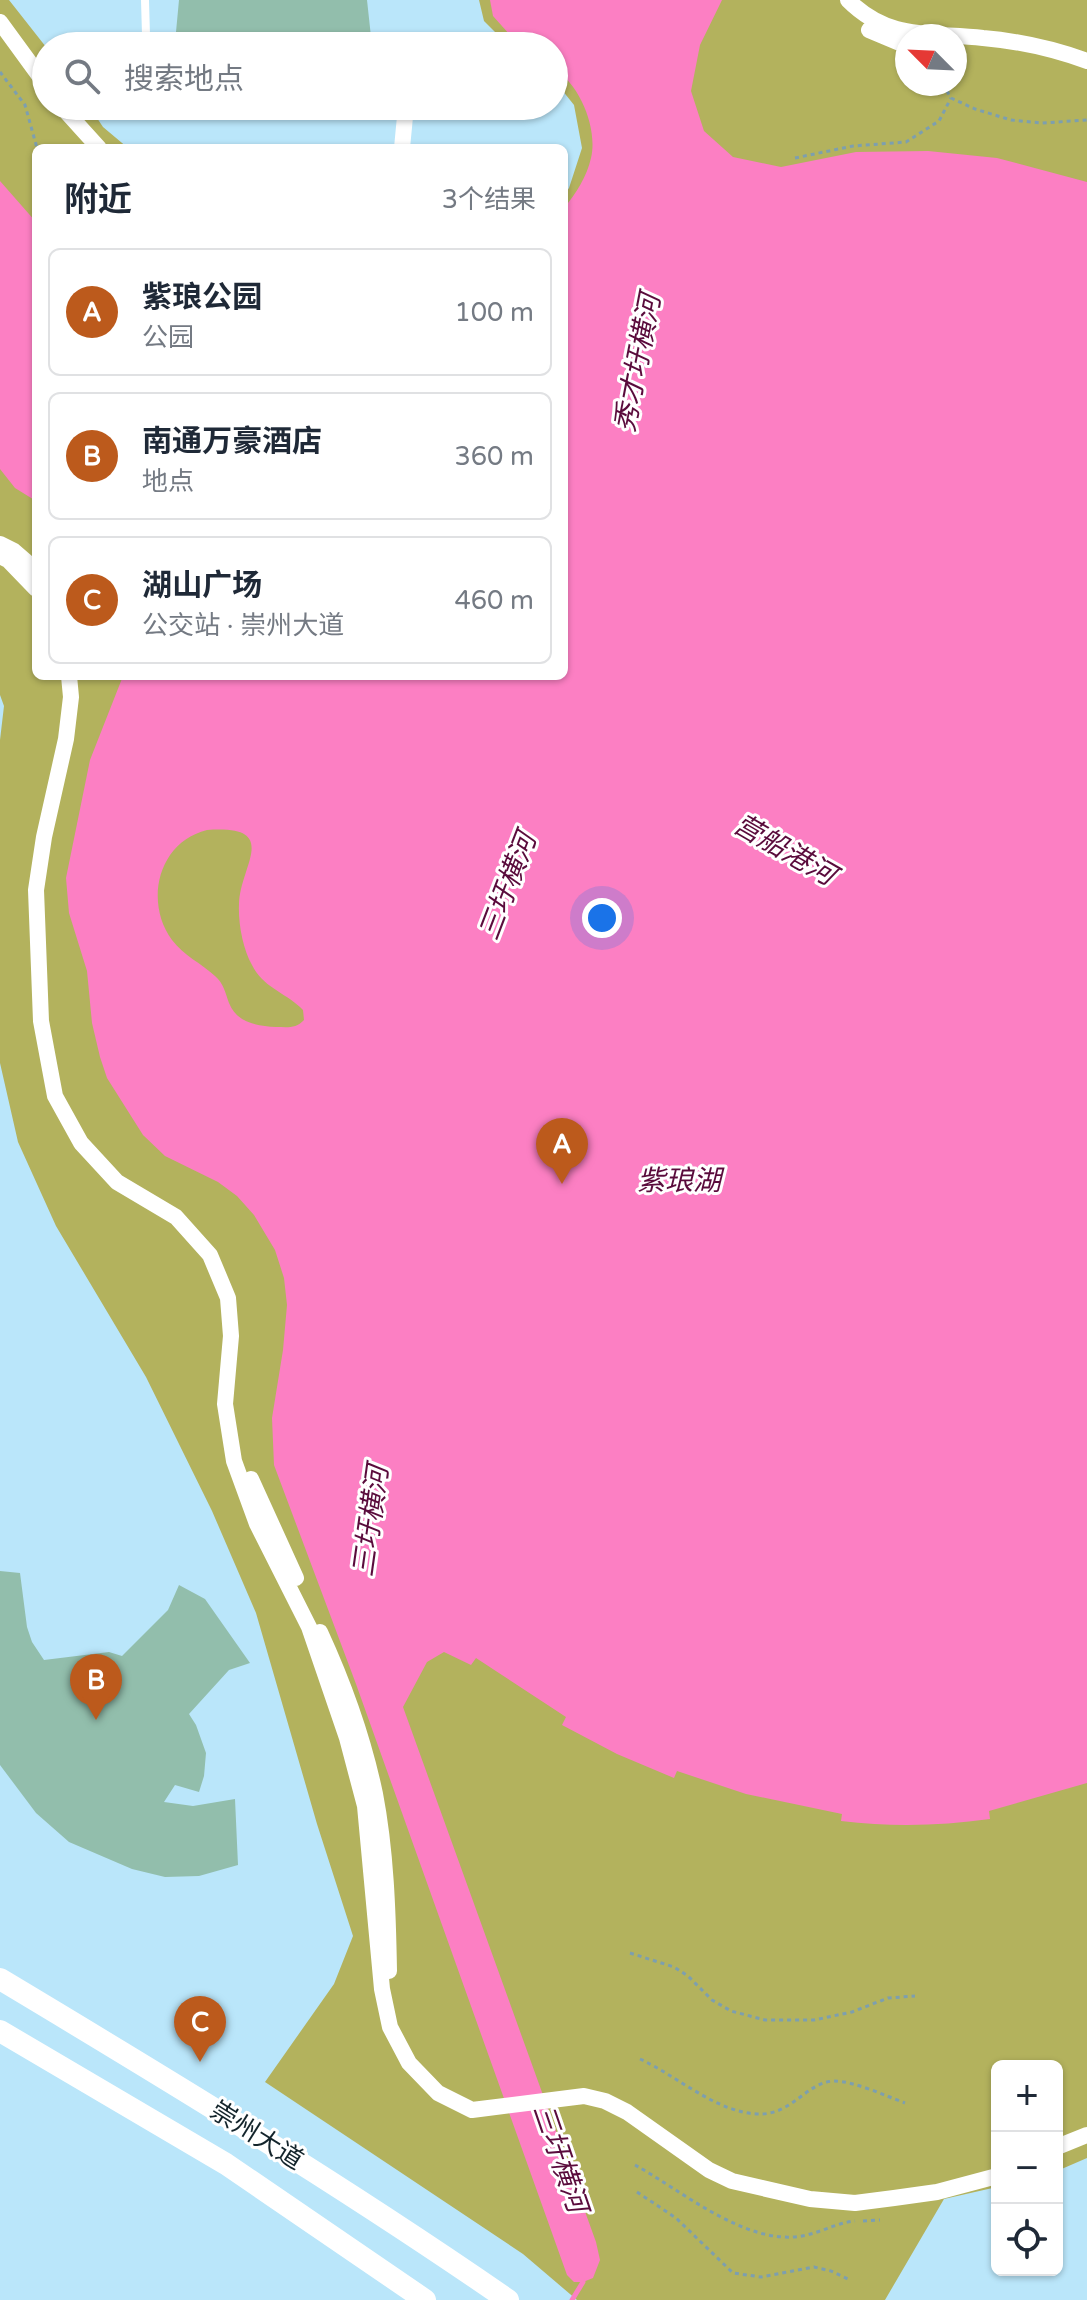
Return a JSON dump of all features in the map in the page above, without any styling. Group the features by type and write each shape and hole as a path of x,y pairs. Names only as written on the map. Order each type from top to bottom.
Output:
{"main road":[{"name":"崇州大道","path":"0,1979 202,2100 414,2235 508,2300"},
{"name":"崇州大道","path":"0,2031 226,2164 425,2300"}],"street":[{"path":"835,0 841,9 869,30 895,41"},
{"path":"848,0 873,21 908,34 1008,41 1087,61"},
{"path":"0,11 32,51"},
{"path":"0,22 32,66"},
{"path":"967,45 1032,54 1087,70"},
{"path":"74,120 95,144"},
{"path":"87,120 108,144"},
{"path":"402,144 405,120"},
{"path":"412,144 414,120"},
{"path":"0,544 32,567"},
{"path":"0,556 32,585"},
{"path":"69,680 71,697 66,739 44,837 36,890 41,1021 55,1096 81,1143 117,1182 176,1217 210,1255 228,1298 231,1336 225,1404 234,1461 257,1524 309,1627 347,1738 365,1806 382,1989 390,2027 409,2063 438,2093 472,2110 586,2088 604,2091 627,2101 722,2167 737,2174 775,2182 823,2190 892,2190 940,2183 991,2170"},
{"path":"80,680 77,729 48,868 44,940 62,1082 81,1128 103,1157 129,1179 174,1206 201,1228 223,1263 236,1292 241,1316 234,1381 242,1453 248,1474 329,1651 375,1794 394,2011 416,2056 437,2078 460,2096 494,2106"},
{"path":"554,2095 584,2096 605,2101 627,2112 709,2170 732,2181 810,2199 855,2203 937,2192 991,2178"},
{"path":"1063,2145 1087,2135"},
{"path":"1063,2156 1087,2146"}],"lane":[{"path":"145,0 146,32"}],"path":[{"path":"0,72 25,105 36,144"},
{"path":"795,158 853,146 906,142 939,121 951,98 1011,120 1042,123 1087,120"},
{"path":"630,1953 674,1967 712,2000 731,2011 765,2020 814,2020 852,2012 888,1998 915,1996"},
{"path":"640,2059 663,2069 732,2110 755,2115 776,2114 821,2085 833,2081 905,2103"},
{"path":"635,2165 719,2215 766,2233 802,2236 840,2223 880,2220"},
{"path":"637,2192 676,2218 733,2273 761,2277 814,2267 850,2280"}],"shaded area":[{"name":"紫琅湖","path":"0,0 9,0 34,32 32,120 98,120 123,144 32,144 32,680 568,680 568,189 582,148 574,105 568,98 568,32 495,32 484,21 479,0 1087,0 1087,2158 1063,2168 1063,2060 991,2060 991,2188 944,2199 885,2300 577,2300 523,2254 265,2082 334,1984 353,1936 256,1613 212,1511 146,1377 56,1226 18,1142 0,1063 0,740 4,706 0,695"}],"water":[{"name":"紫琅湖","path":"490,0 722,0 700,45 691,91 704,131 733,157 781,167 856,152 928,151 997,158 1087,182 1087,1783 989,1811 990,1819 916,1825 841,1821 842,1814 746,1794 677,1771 674,1778 617,1754 562,1725 566,1717 476,1658 471,1665 444,1652 427,1662 403,1707 596,2242 600,2260 593,2278 583,2282 574,2282 567,2275 356,1684 274,1465 272,1418 287,1305 284,1278 275,1250 254,1215 237,1196 218,1182 165,1156 143,1135 107,1078 92,1023 87,971 69,913 66,878 90,760 121,680 568,680 568,203 587,171 592,134 585,108 568,81 568,32 507,32 493,16","holes":["207,830 230,830 244,834 252,850 239,904 246,951 262,979 303,1010 304,1020 295,1026 262,1026 242,1019 233,1010 218,979 177,946 163,925 158,892 161,875 177,847"]},
{"path":"0,181 32,217 32,499 15,488 0,469"}],"building":[{"path":"179,0 367,0 370,32 176,32"},
{"path":"0,1571 20,1573 27,1627 32,1642 44,1660 109,1652 122,1656 168,1610 179,1585 205,1599 250,1663 229,1670 189,1714 206,1753 204,1776 199,1792 175,1785 164,1802 193,1806 235,1799 238,1865 199,1876 165,1877 132,1869 69,1842 36,1813 0,1765"}],"waterway":[{"name":"三圩横河","path":"572,2300 583,2282 581,2277"}],"place":[{"name":"紫琅公园","path":"562,1184"},
{"name":"南通万豪酒店","path":"96,1720"},
{"name":"湖山广场","path":"200,2062"}],"water label":[{"name":"秀才圩横河","path":"637,363"},
{"name":"营船港河","path":"785,849"}]}
